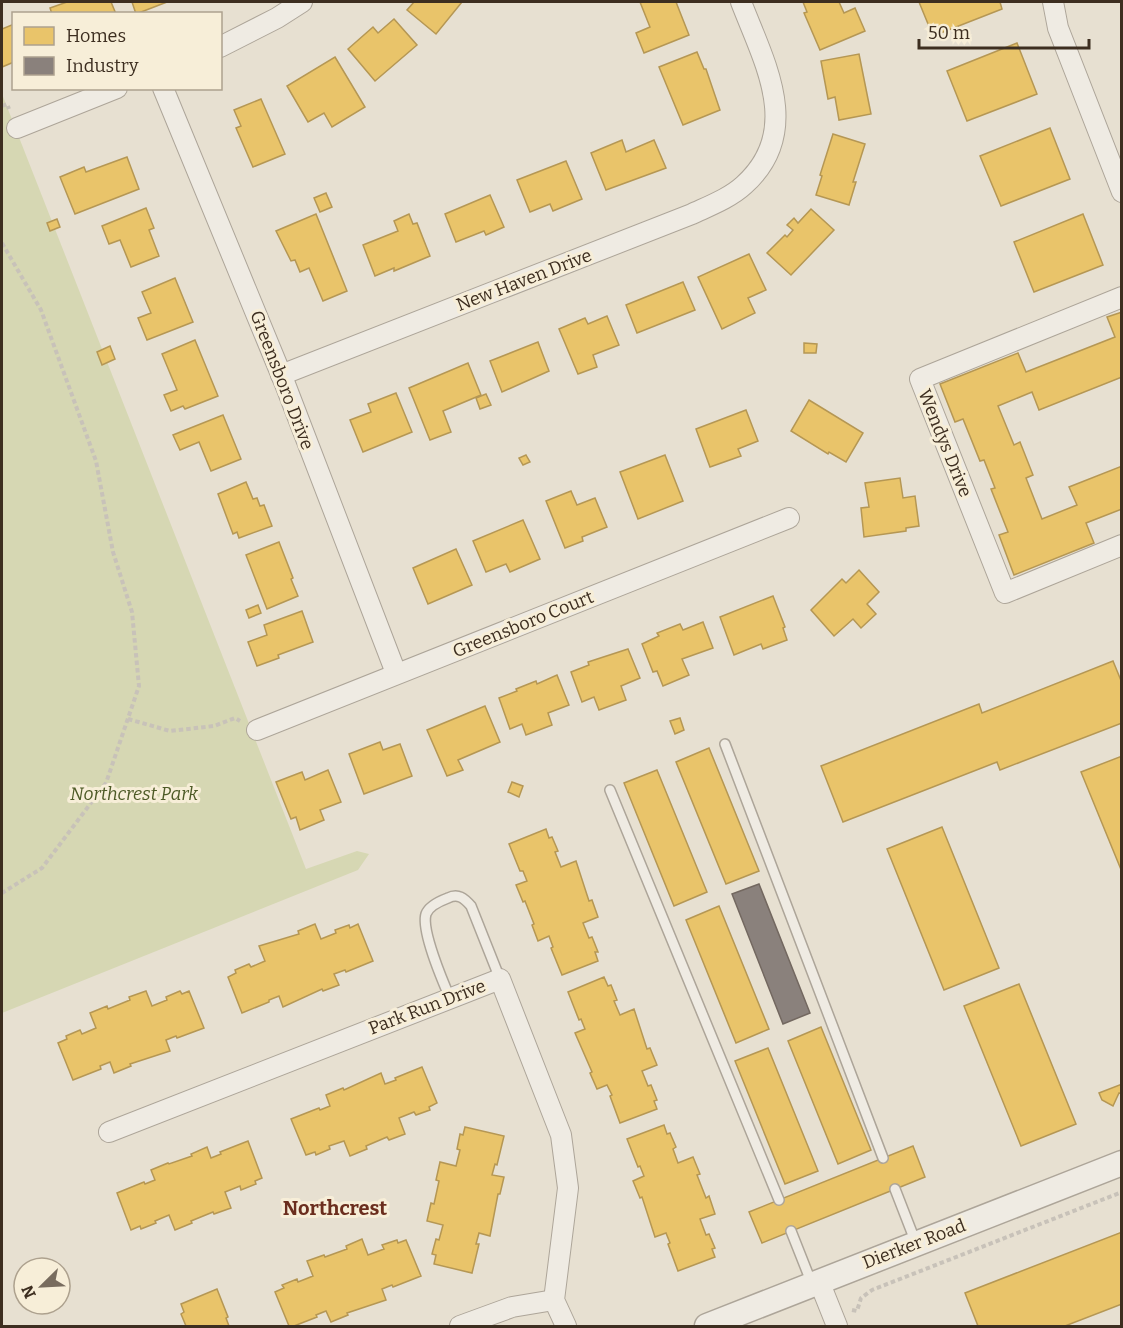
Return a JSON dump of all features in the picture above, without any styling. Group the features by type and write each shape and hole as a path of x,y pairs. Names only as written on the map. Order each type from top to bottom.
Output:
{"street":[{"path":"222,46 277,18 302,2"},
{"name":"New Haven Drive","path":"281,375 692,214 743,186 764,161 772,139 777,112 775,93 768,71 741,2"},
{"path":"1053,2 1058,28 1122,192"},
{"path":"17,128 112,90"},
{"name":"Greensboro Drive","path":"164,90 281,375 396,673"},
{"name":"Wendys Drive","path":"1122,297 920,380 1005,593 1122,545"},
{"name":"Greensboro Court","path":"257,730 789,518"},
{"name":"Park Run Drive","path":"110,1132 500,979 561,1135 568,1188 554,1300"},
{"name":"Dierker Road","path":"707,1326 1122,1163"},
{"path":"816,1282 834,1320"},
{"path":"460,1326 512,1306 554,1300 566,1326"}],"lane":[{"path":"725,744 883,1158"},
{"path":"610,790 779,1200"},
{"path":"450,998 440,976 426,931 425,915 429,908 453,896 464,897 471,906 500,979"},
{"path":"895,1189 916,1243"},
{"path":"791,1231 816,1282"}],"path":[{"path":"2,243 41,310 96,462 113,552 132,612 140,686 106,783 42,868 2,893"},
{"path":"128,719 170,731 214,726 235,718 257,730"},
{"path":"834,1320 846,1310 857,1311 861,1298 872,1290 1122,1192"}],"green space":[{"name":"Northcrest Park","path":"2,94 306,869 357,851 369,854 358,870 2,1013"}],"building: Homes":[{"path":"67,2 111,2 115,12 51,12 50,8"},
{"path":"132,2 167,2 141,12 135,12"},
{"path":"414,2 462,2 436,34 407,10"},
{"path":"640,2 676,2 689,35 644,53 636,33 650,27"},
{"path":"803,2 839,2 844,13 855,8 865,31 820,50 804,13 807,12"},
{"path":"919,2 1000,2 1002,9 933,36"},
{"path":"394,19 417,45 375,81 348,49 373,27 378,33"},
{"path":"12,25 12,63 2,67 2,29"},
{"path":"1017,43 1037,94 967,121 947,71"},
{"path":"697,52 706,69 720,110 683,125 659,67"},
{"path":"859,54 871,114 839,120 835,97 828,99 821,61"},
{"path":"335,57 365,107 332,127 324,113 308,122 287,86"},
{"path":"261,99 285,154 253,167 236,128 241,126 234,110"},
{"path":"1050,128 1070,179 1001,206 980,156"},
{"path":"833,134 865,144 853,182 856,182 849,205 816,195"},
{"path":"622,140 626,152 654,140 666,168 606,190 591,153"},
{"path":"127,157 139,189 75,214 60,177 84,167 86,172"},
{"path":"566,161 582,199 553,211 550,204 530,212 517,180"},
{"path":"326,193 332,207 320,212 314,198"},
{"path":"490,195 504,227 486,235 484,231 456,242 445,214"},
{"path":"146,208 154,228 149,230 159,256 131,267 120,240 109,244 102,226"},
{"path":"811,209 834,230 791,275 767,253 793,230 787,225 794,218 798,223"},
{"path":"316,214 347,291 323,301 309,268 300,272 295,260 291,261 276,231"},
{"path":"409,214 413,224 417,223 430,256 375,276 363,245 398,231 394,221"},
{"path":"1083,214 1103,265 1034,292 1014,242"},
{"path":"57,219 60,227 50,231 47,223"},
{"path":"749,254 766,290 748,298 755,313 722,329 698,277"},
{"path":"175,278 193,322 147,340 138,318 151,313 142,292"},
{"path":"683,282 695,310 637,333 626,305"},
{"path":"1122,312 1122,377 1039,410 1032,392 998,406 1014,445 1020,442 1033,475 1026,478 1042,519 1077,505 1069,487 1122,466 1122,509 1086,523 1094,543 1014,575 999,535 1008,532 991,489 995,488 984,460 980,461 963,419 955,422 940,384 1018,353 1026,372 1115,337 1107,317"},
{"path":"607,316 619,345 593,355 597,367 578,374 559,329 585,318 588,324"},
{"path":"195,340 218,396 185,409 183,406 171,411 164,395 177,390 162,354"},
{"path":"538,342 549,371 502,392 490,361"},
{"path":"804,343 817,344 816,353 804,353"},
{"path":"110,346 115,359 102,365 97,352"},
{"path":"468,363 481,395 443,411 451,432 430,440 409,388"},
{"path":"396,393 412,432 363,452 350,420 371,412 368,404"},
{"path":"486,394 491,405 480,409 476,398"},
{"path":"809,400 863,433 846,462 829,452 828,454 791,431"},
{"path":"746,410 758,441 738,449 741,456 710,467 696,429"},
{"path":"223,415 241,459 211,471 199,442 180,450 173,435"},
{"path":"526,455 530,462 523,465 519,458"},
{"path":"665,455 683,501 638,519 620,472"},
{"path":"900,478 903,498 915,496 919,526 906,528 906,531 864,537 861,508 869,507 865,483"},
{"path":"246,482 253,499 257,498 260,506 264,505 272,526 239,538 237,532 233,534 218,494"},
{"path":"571,491 577,505 595,498 607,527 582,537 583,541 565,548 546,501"},
{"path":"523,520 540,559 510,572 506,564 486,572 473,541"},
{"path":"279,542 298,596 267,609 246,555"},
{"path":"456,549 472,585 428,604 413,568"},
{"path":"859,570 879,592 867,604 876,614 861,628 853,619 834,636 811,610 842,579 846,583"},
{"path":"773,596 785,627 783,628 787,640 763,649 761,644 734,655 720,617"},
{"path":"258,605 261,613 249,618 246,610"},
{"path":"302,611 313,642 278,655 279,658 257,666 248,642 267,635 264,625"},
{"path":"703,622 713,648 682,659 689,675 663,686 657,671 653,672 642,644 659,636 657,633 680,624 683,630"},
{"path":"628,649 640,678 621,686 626,700 599,710 594,697 582,702 571,672 589,665 588,662"},
{"path":"1113,661 1122,683 1122,723 1000,770 997,762 843,822 821,766 979,704 982,713"},
{"path":"557,675 569,705 548,713 552,725 526,735 522,724 510,729 499,698 536,681 537,684"},
{"path":"485,706 500,742 458,760 463,770 447,776 427,730"},
{"path":"680,718 684,730 675,734 670,721"},
{"path":"380,742 383,750 400,744 412,776 364,794 349,754"},
{"path":"709,748 759,871 726,884 676,762"},
{"path":"1122,756 1122,872 1081,772"},
{"path":"328,770 341,802 320,810 324,820 300,830 296,817 291,819 276,782 302,772 305,780"},
{"path":"657,770 707,892 674,906 624,783"},
{"path":"512,782 523,786 519,797 508,792"},
{"path":"942,827 999,968 944,990 887,849"},
{"path":"546,829 558,851 555,852 561,867 576,861 589,901 592,900 598,917 583,923 598,952 595,952 598,961 562,975 551,948 553,947 549,936 538,941 525,901 523,902 516,885 527,881 523,871 520,871 509,844"},
{"path":"719,906 769,1029 736,1043 686,920"},
{"path":"315,924 321,939 336,933 335,930 349,925 350,928 358,924 373,961 346,972 345,970 334,974 339,985 323,991 322,989 283,1007 279,996 242,1013 228,977 236,973 235,970 265,961 259,946 299,934 298,931"},
{"path":"604,977 608,986 611,985 620,1015 634,1009 647,1049 650,1048 657,1065 642,1071 657,1100 654,1101 657,1109 620,1123 607,1085 597,1089 590,1073 592,1072 575,1033 585,1029 568,992"},
{"path":"1019,984 1076,1124 1021,1146 964,1006"},
{"path":"146,991 152,1006 180,991 182,994 189,991 204,1028 166,1040 170,1051 130,1064 131,1066 114,1073 110,1062 100,1066 101,1069 73,1080 58,1043 67,1039 66,1036 80,1030 82,1034 96,1028 90,1013 107,1006 108,1009 130,1000 129,997"},
{"path":"821,1027 871,1150 838,1164 788,1041"},
{"path":"768,1048 818,1171 785,1184 735,1061"},
{"path":"422,1067 437,1103 429,1107 430,1110 416,1115 414,1112 399,1118 405,1134 389,1140 387,1137 350,1156 344,1141 329,1146 330,1149 316,1155 315,1152 306,1155 291,1119 330,1106 326,1095 343,1088 344,1090 381,1073 385,1084"},
{"path":"1122,1084 1122,1094 1119,1093 1113,1106 1102,1100 1099,1093"},
{"path":"664,1125 676,1147 673,1149 678,1163 693,1157 700,1174 697,1175 706,1198 709,1196 715,1214 700,1219 706,1235 709,1234 715,1248 712,1249 715,1257 678,1271 666,1233 655,1237 642,1197 640,1198 633,1181 644,1176 627,1139"},
{"path":"465,1127 504,1136 497,1165 495,1164 492,1175 504,1177 500,1194 498,1194 490,1236 479,1233 476,1244 479,1244 472,1273 434,1264 436,1255 432,1254 443,1225 427,1221 431,1203 434,1204 440,1162 456,1166 460,1150 457,1149 460,1134 463,1135"},
{"path":"248,1141 262,1178 255,1181 256,1184 241,1190 240,1186 225,1192 231,1208 214,1214 213,1212 175,1230 169,1215 141,1229 140,1226 131,1230 117,1193 155,1180 151,1170 192,1156 191,1154 207,1147 211,1158"},
{"path":"913,1146 925,1177 762,1243 749,1212"},
{"path":"1122,1232 1122,1304 1065,1326 978,1326 965,1293"},
{"path":"362,1239 368,1255 384,1249 382,1245 397,1240 398,1243 406,1240 421,1276 382,1289 386,1300 347,1313 348,1315 331,1322 326,1311 316,1315 317,1317 289,1326 275,1292 284,1288 282,1285 313,1276 307,1261 347,1249 346,1246"},
{"path":"217,1289 228,1317 226,1318 229,1326 186,1326 181,1314 184,1312 181,1304"}],"building: Industry":[{"path":"759,884 810,1013 783,1024 732,894"}],"district":[{"name":"Northcrest","path":"335,1208"}]}
